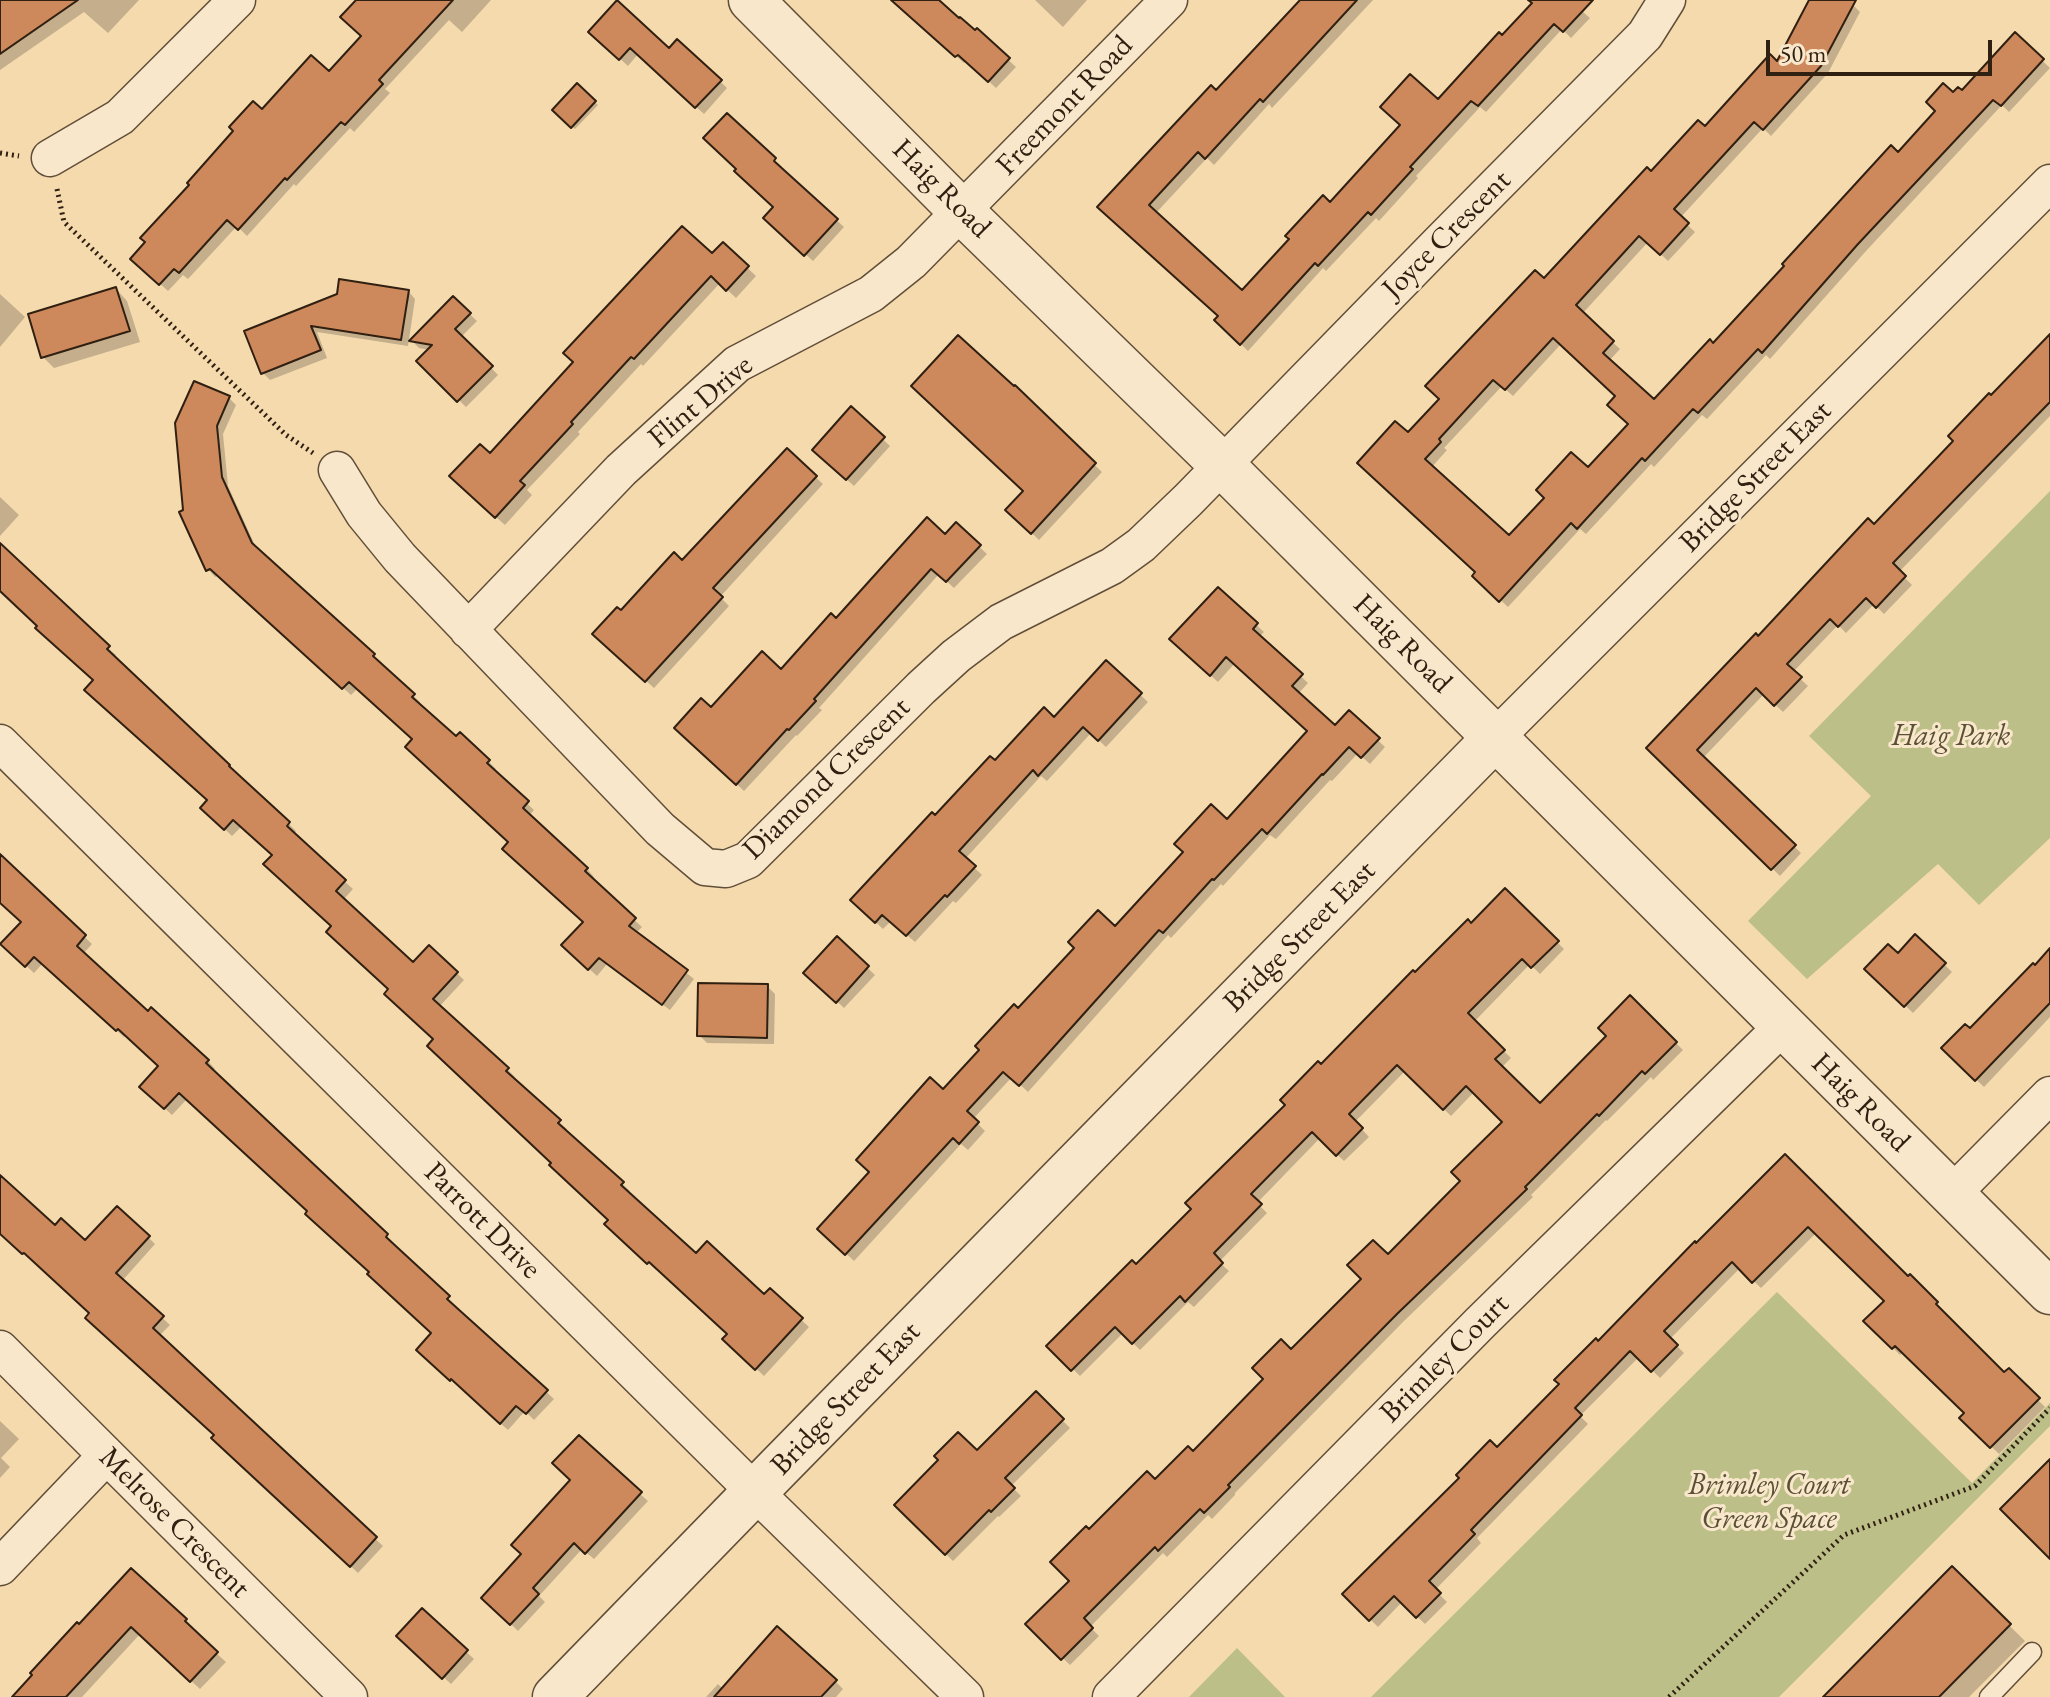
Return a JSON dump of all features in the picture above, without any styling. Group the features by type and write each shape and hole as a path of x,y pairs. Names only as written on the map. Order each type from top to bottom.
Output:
{"street":[{"path":"50,158 120,117 237,0"},
{"name":"Haig Road","path":"751,0 962,212 1222,465 2050,1292"},
{"name":"Freemont Road","path":"962,212 1169,0"},
{"name":"Joyce Crescent","path":"1222,465 1645,35 1667,0"},
{"name":"Bridge Street East","path":"555,1697 1495,738 2050,183"},
{"name":"Flint Drive","path":"468,630 621,470 737,364 871,294 911,262 962,212"},
{"name":"Diamond Crescent","path":"337,470 364,514 400,558 660,829 705,867 726,869 748,860 956,656 1001,622 1112,566 1141,545 1222,465"},
{"name":"Parrott Drive","path":"0,743 965,1697"},
{"name":"Brimley Court","path":"1111,1697 1480,1323 1783,1026"},
{"path":"1951,1195 2050,1095"},
{"name":"Melrose Crescent","path":"0,1349 349,1697"},
{"path":"0,1567 106,1456"}],"lane":[{"path":"1989,1697 2032,1652"}],"path":[{"path":"50,158 64,222 286,435 337,470"},
{"path":"1669,1697 1844,1535 1975,1486 2050,1408"}],"green space":[{"name":"Haig Park","path":"2050,491 2050,838 1979,905 1938,864 1807,979 1748,921 1871,796 1809,736"},
{"name":"Brimley Court Green Space","path":"1777,1292 1972,1483 2050,1403 2050,1426 1779,1697 1371,1697"},
{"path":"1237,1648 1285,1697 1189,1697"}],"building":[{"path":"0,0 78,0 0,54"},
{"path":"356,0 453,0 379,80 383,84 345,125 341,122 238,230 227,220 179,273 174,269 159,285 130,259 145,242 140,238 189,185 187,183 233,131 229,127 253,101 262,109 311,55 329,71 361,36 340,17"},
{"path":"617,0 669,48 677,39 722,80 695,108 630,48 619,60 588,32"},
{"path":"891,0 939,0 1010,58 988,82"},
{"path":"1300,0 1357,0 1263,102 1260,99 1205,159 1198,152 1149,205 1242,290 1289,239 1285,236 1323,195 1330,202 1400,125 1380,107 1410,74 1438,99 1499,32 1502,35 1532,3 1528,0 1593,0 1563,32 1554,24 1478,106 1471,101 1371,215 1368,212 1318,266 1315,263 1240,345 1214,320 1218,316 1097,207 1211,85 1216,90"},
{"path":"1809,0 1856,0 1821,66 1763,130 1754,122 1674,209 1689,223 1660,255 1639,236 1576,305 1614,341 1603,353 1654,399 1710,339 1713,343 1891,145 1898,152 1935,111 1926,102 1943,83 1953,92 1958,87 1962,90 2015,32 2044,59 2001,106 1993,100 1858,244 1762,353 1758,349 1698,413 1693,409 1645,461 1642,458 1577,529 1571,523 1499,602 1472,576 1475,572 1357,463 1395,421 1408,432 1439,399 1425,386 1535,270 1544,278 1647,167 1651,171 1698,120 1705,126 1770,54 1777,61","holes":["1553,338 1615,396 1607,405 1628,424 1588,467 1571,452 1536,490 1544,498 1509,535 1425,459 1441,442 1439,439 1493,380 1505,390"]},
{"path":"577,83 596,101 571,128 552,110"},
{"path":"727,113 838,219 804,256 763,218 773,207 703,138"},
{"path":"682,226 712,253 723,242 749,266 726,291 711,276 571,422 573,424 520,481 525,485 495,518 449,476 480,444 490,453 573,362 563,353"},
{"path":"339,279 409,290 401,340 311,326 321,350 261,374 244,331 337,294"},
{"path":"116,287 130,331 41,358 28,314"},
{"path":"453,296 471,313 455,329 493,366 457,402 416,361 432,345 409,341"},
{"path":"2050,334 2050,402 1893,563 1906,576 1876,608 1866,598 1838,627 1830,619 1787,664 1802,677 1774,706 1756,688 1697,750 1796,845 1771,870 1646,748 1756,633 1758,636 1868,518 1874,524 1953,441 1948,436"},
{"path":"958,335 1096,463 1031,534 1005,510 1023,491 911,386"},
{"path":"194,381 230,396 217,426 222,477 252,543 375,654 373,656 415,694 412,697 456,736 460,732 490,760 487,763 529,801 523,808 636,918 629,926 688,970 662,1005 599,958 588,970 561,945 583,922 502,849 508,842 405,747 412,739 349,682 342,689 210,569 206,571 179,512 183,510 175,423"},
{"path":"851,406 885,437 846,480 812,450"},
{"path":"787,448 817,476 713,588 723,597 645,682 592,634 617,607 621,610 674,552 682,560"},
{"path":"927,517 945,534 956,522 981,545 946,582 931,569 814,699 816,701 736,785 674,728 701,698 711,707 762,651 781,669 831,613 836,618"},
{"path":"0,543 110,646 107,649 290,822 287,826 346,880 336,891 413,962 429,945 458,972 433,999 509,1068 506,1071 561,1120 558,1123 624,1182 621,1185 696,1253 707,1241 764,1294 770,1288 803,1318 755,1370 722,1339 727,1334 604,1224 608,1220 427,1046 433,1039 384,994 388,989 326,932 331,926 263,864 272,855 233,820 224,830 200,808 207,800 84,690 93,680 35,628 37,626 0,591"},
{"path":"1218,587 1258,623 1253,629 1303,674 1292,686 1335,725 1349,710 1380,738 1361,758 1349,747 1267,834 1262,829 1163,933 1159,930 1019,1086 1003,1072 967,1111 979,1122 959,1144 953,1138 845,1255 817,1229 869,1172 856,1160 930,1077 943,1089 979,1050 975,1046 1014,1004 1018,1008 1074,948 1068,942 1098,910 1115,926 1183,852 1174,844 1211,804 1227,819 1307,731 1226,657 1210,676 1169,639"},
{"path":"1106,660 1142,693 1098,741 1083,727 1038,776 1033,770 959,851 976,866 906,936 882,915 875,923 850,900 932,812 935,815 990,756 995,760 1044,707 1054,717"},
{"path":"0,854 86,935 77,946 148,1011 151,1007 209,1060 206,1063 450,1296 447,1299 548,1390 526,1414 516,1406 500,1424 450,1381 416,1350 431,1333 305,1214 307,1211 179,1093 164,1109 139,1087 158,1066 34,957 25,967 0,944 21,922 0,903"},
{"path":"1505,888 1559,941 1531,968 1522,959 1468,1013 1505,1050 1495,1059 1540,1103 1606,1036 1598,1028 1630,995 1677,1042 1645,1074 1642,1071 1599,1116 1597,1114 1525,1187 1527,1189 1397,1314 1204,1513 1200,1509 1158,1551 1155,1547 1084,1618 1093,1628 1061,1660 1025,1624 1069,1581 1050,1562 1086,1526 1089,1529 1147,1471 1155,1479 1188,1446 1193,1451 1263,1379 1252,1368 1281,1339 1291,1349 1361,1279 1347,1265 1373,1240 1388,1254 1460,1181 1451,1172 1502,1122 1466,1086 1443,1110 1397,1065 1349,1114 1363,1128 1336,1156 1312,1132 1251,1194 1262,1204 1214,1253 1223,1263 1185,1302 1180,1296 1132,1344 1115,1327 1071,1371 1046,1346 1132,1260 1136,1264 1191,1209 1185,1203 1285,1105 1280,1100 1318,1061 1321,1064 1413,970 1415,972 1468,919 1471,923"},
{"path":"1915,934 1946,963 1904,1007 1864,969 1888,944 1898,953"},
{"path":"837,936 869,966 836,1003 803,973"},
{"path":"2050,948 2050,1003 1975,1081 1941,1048 1965,1024 1970,1028"},
{"path":"698,983 768,984 767,1038 697,1036"},
{"path":"1785,1154 1908,1276 1910,1274 2004,1372 2009,1368 2040,1398 1990,1448 1959,1418 1964,1413 1895,1346 1892,1349 1863,1321 1884,1301 1808,1227 1752,1283 1732,1262 1664,1331 1678,1345 1651,1372 1630,1351 1575,1408 1582,1415 1471,1530 1475,1534 1429,1581 1441,1593 1416,1618 1394,1596 1369,1621 1342,1594 1459,1478 1456,1475 1490,1440 1497,1447 1559,1384 1554,1380 1596,1338 1598,1341"},
{"path":"0,1175 55,1225 61,1218 85,1240 117,1206 150,1236 116,1273 164,1316 153,1328 377,1537 350,1567 211,1438 214,1435 85,1318 89,1313 0,1234"},
{"path":"1036,1391 1064,1419 1005,1478 1015,1488 945,1555 894,1505 938,1460 934,1456 958,1432 977,1450"},
{"path":"579,1435 642,1492 585,1554 574,1543 533,1588 539,1594 510,1625 481,1598 521,1554 511,1545 570,1480 552,1463"},
{"path":"2050,1459 2050,1559 2000,1509"},
{"path":"1952,1566 2011,1624 1939,1697 1823,1697"},
{"path":"131,1568 218,1652 190,1682 131,1627 66,1697 12,1697 77,1622 79,1624"},
{"path":"422,1608 468,1650 442,1679 396,1636"},
{"path":"777,1626 837,1680 821,1697 714,1697"}]}
